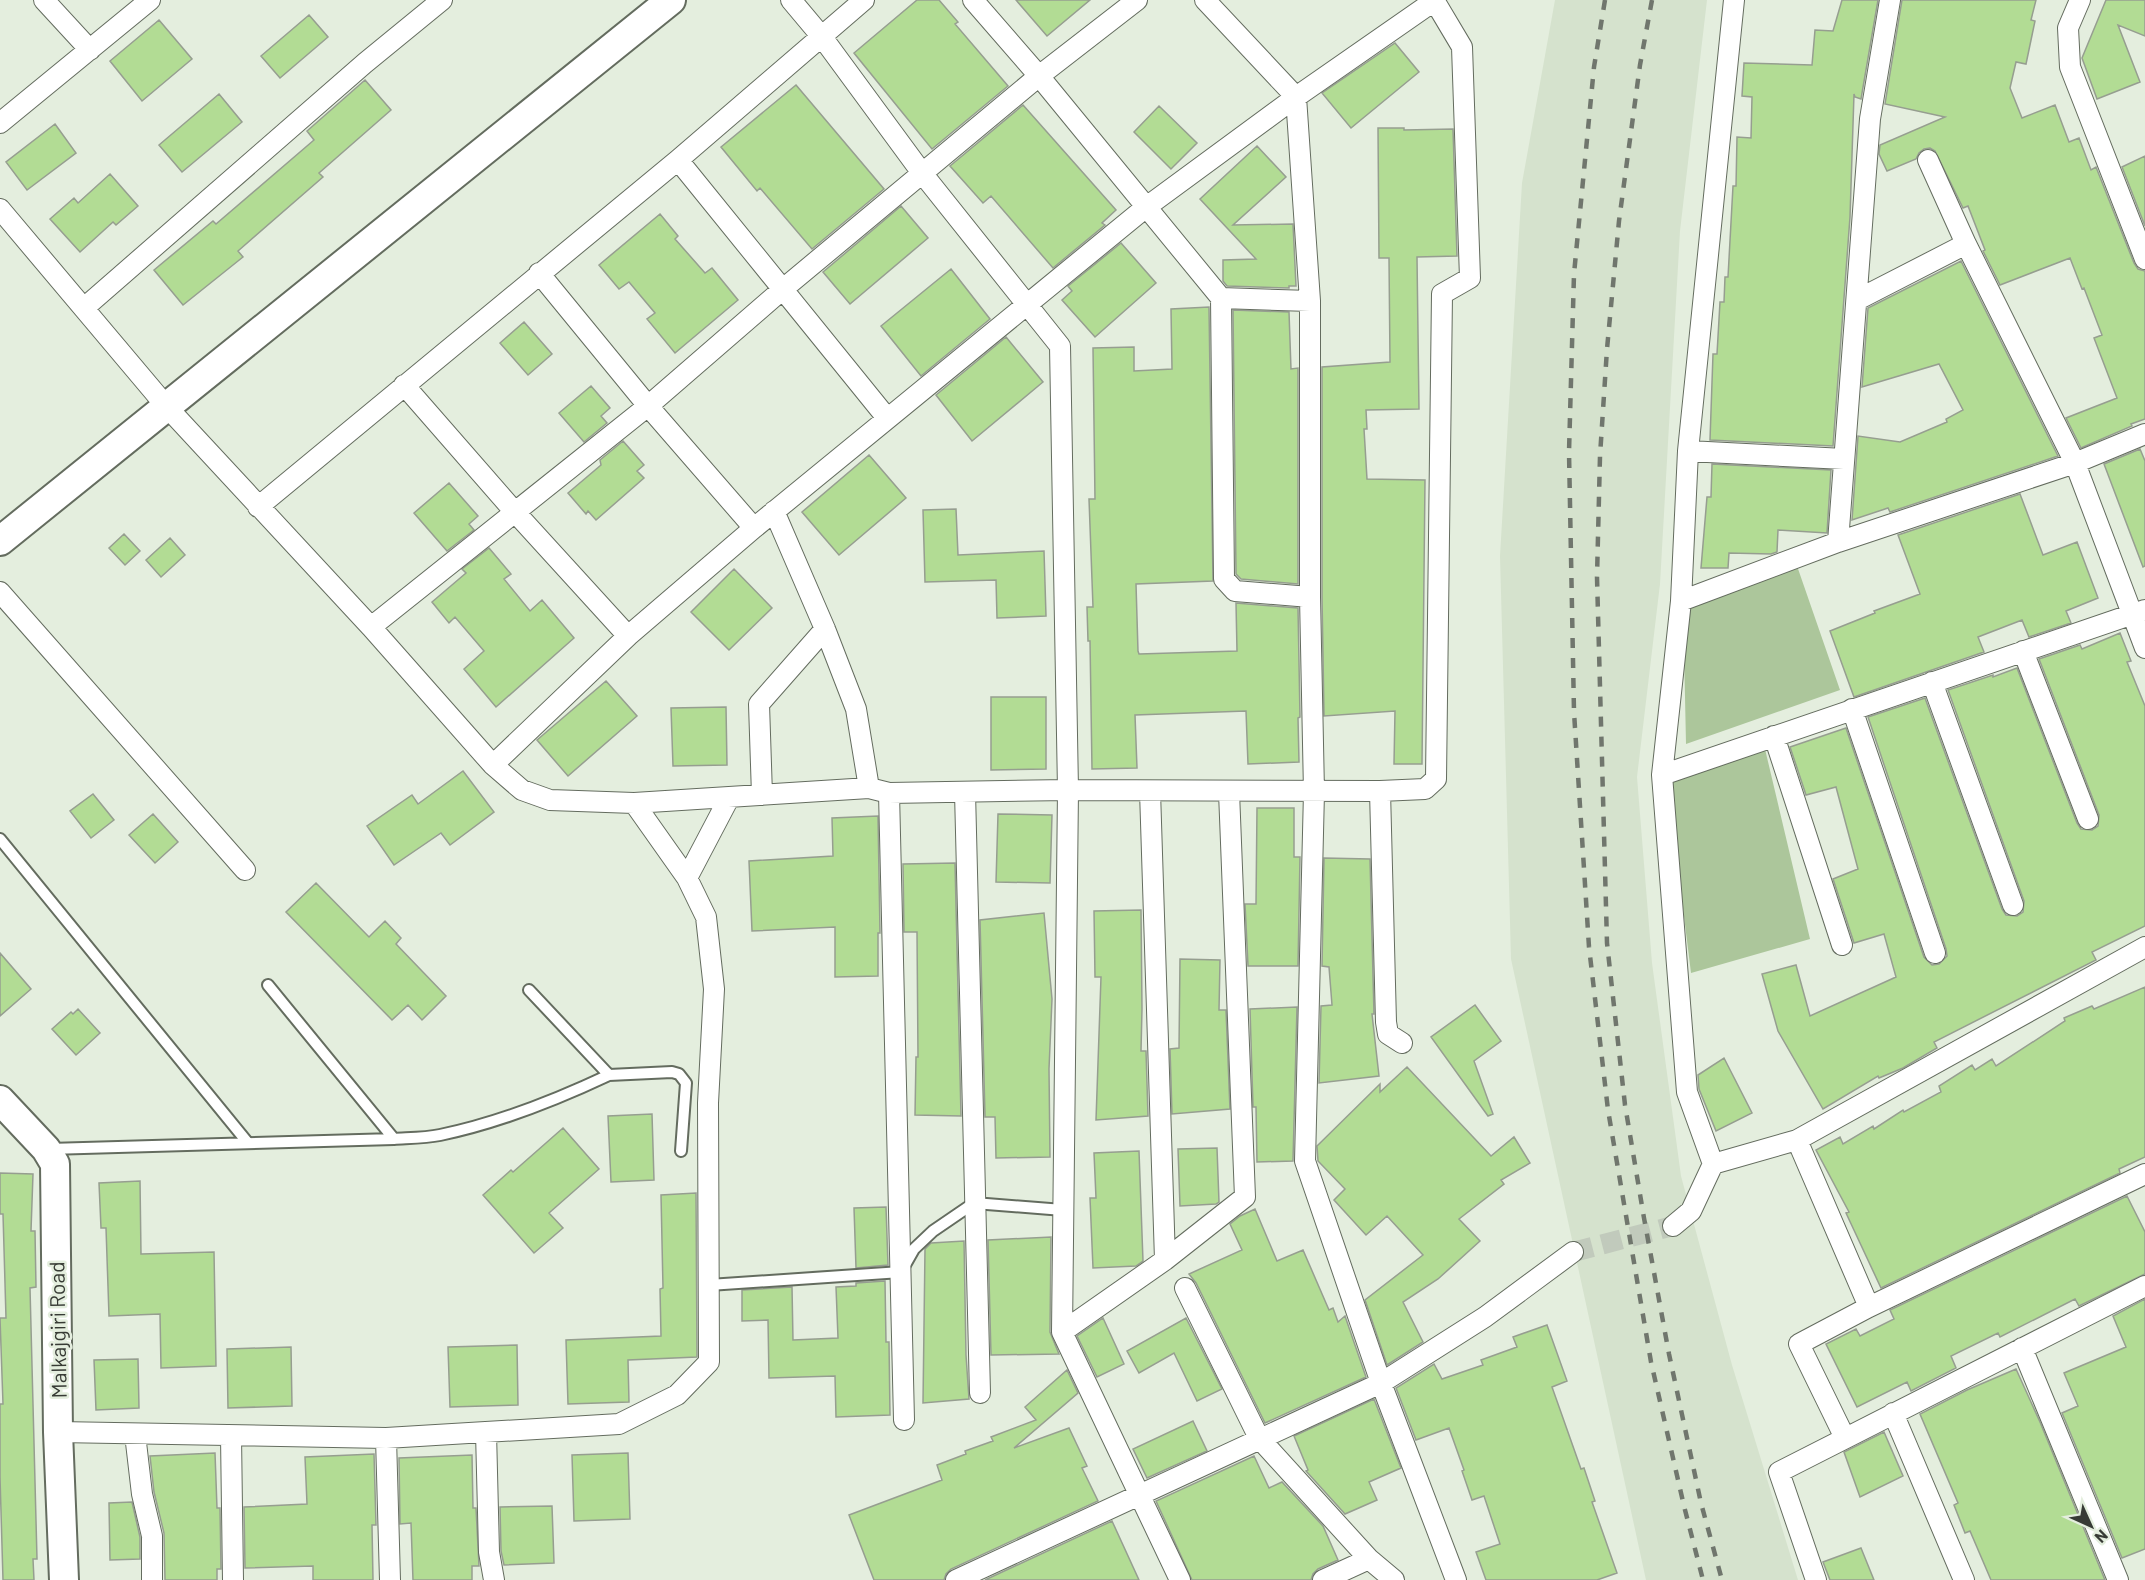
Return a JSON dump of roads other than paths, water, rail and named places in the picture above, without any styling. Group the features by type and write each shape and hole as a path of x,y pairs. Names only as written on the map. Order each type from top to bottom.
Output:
{"street":[{"path":"44,0 90,50"},
{"path":"0,123 150,0"},
{"path":"84,308 364,63 442,0"},
{"path":"0,541 670,0"},
{"path":"791,0 822,37 922,173 1060,346 1068,790 1062,1332 1180,1580"},
{"path":"258,507 678,160 864,0"},
{"path":"973,0 1039,76 1221,298 1224,579 1235,591 1310,597"},
{"path":"370,627 648,406 922,173 1039,76 1137,0"},
{"path":"1205,0 1296,97 1310,301 1310,597 1314,792 1305,1161 1381,1383 1456,1580"},
{"path":"1673,1226 1691,1211 1713,1164 1687,1092 1662,775 1681,601 1688,451 1734,0"},
{"path":"1838,542 1870,119 1890,0"},
{"path":"2080,0 2068,28 2070,67 2145,259"},
{"path":"0,209 166,406 370,627 493,765 522,790 550,800 634,803 869,788 889,793 1068,790 1314,792 1425,789 1436,779 1437,764 1442,294 1470,278 1461,47 1434,1 1296,97 1145,207 754,528 628,636 493,765"},
{"path":"678,160 887,418"},
{"path":"1928,160 1966,244 2075,463 2139,612 2145,648"},
{"path":"1857,300 1966,244"},
{"path":"539,273 648,406 754,528"},
{"path":"1221,298 1310,301"},
{"path":"404,385 514,511 628,636"},
{"path":"1681,601 1838,542 2075,463 2145,434"},
{"path":"1688,451 1844,459"},
{"path":"774,511 825,628 856,709 869,788"},
{"path":"0,592 245,870"},
{"path":"1662,775 2139,612"},
{"path":"762,795 759,704 825,628"},
{"path":"2023,651 2088,819"},
{"path":"1932,682 2013,904"},
{"path":"1852,709 1935,953"},
{"path":"1774,735 1842,945"},
{"path":"1150,791 1165,1260"},
{"path":"1380,791 1386,1022 1388,1034 1402,1043"},
{"path":"965,792 980,1393"},
{"path":"1062,1332 1165,1260 1245,1197 1229,792"},
{"path":"889,793 904,1420"},
{"path":"687,878 729,798"},
{"path":"58,1432 386,1438 619,1424 676,1395 709,1362 708,1103 714,989 706,917 687,878 634,803"},
{"path":"1713,1164 1797,1140 2145,947"},
{"name":"Malkajgiri Road","path":"0,1101 46,1149 55,1164 58,1432 64,1580"},
{"path":"1797,1140 1869,1307"},
{"path":"1845,1437 1799,1344 1869,1307 2145,1174"},
{"path":"956,1580 1381,1383 1485,1317 1573,1252"},
{"path":"1816,1580 1779,1472 2145,1286"},
{"path":"1185,1288 1259,1438 1369,1559 1394,1580"},
{"path":"2022,1348 2118,1580"},
{"path":"1893,1413 1964,1580"},
{"path":"486,1432 489,1552 494,1580"},
{"path":"135,1434 142,1494 152,1536 152,1580"},
{"path":"231,1436 233,1580"},
{"path":"386,1438 390,1580"},
{"path":"1323,1580 1369,1559"}],"lane":[{"path":"0,839 248,1143"},
{"path":"268,985 394,1139"},
{"path":"530,990 609,1075"},
{"path":"46,1149 438,1136 565,1096 609,1075 672,1072 679,1074 686,1083 681,1150"},
{"path":"709,1285 901,1272 914,1249 933,1231 974,1203 1063,1210"}],"tunnel":[{"path":"1573,1252 1673,1226"}],"railway":[{"path":"1605,0 1594,67 1574,274 1569,452 1574,712 1589,947 1608,1110 1651,1362 1703,1580"},
{"path":"1652,0 1640,65 1619,221 1600,456 1597,577 1607,943 1625,1105 1644,1218 1669,1354 1701,1503 1722,1580"}]}
